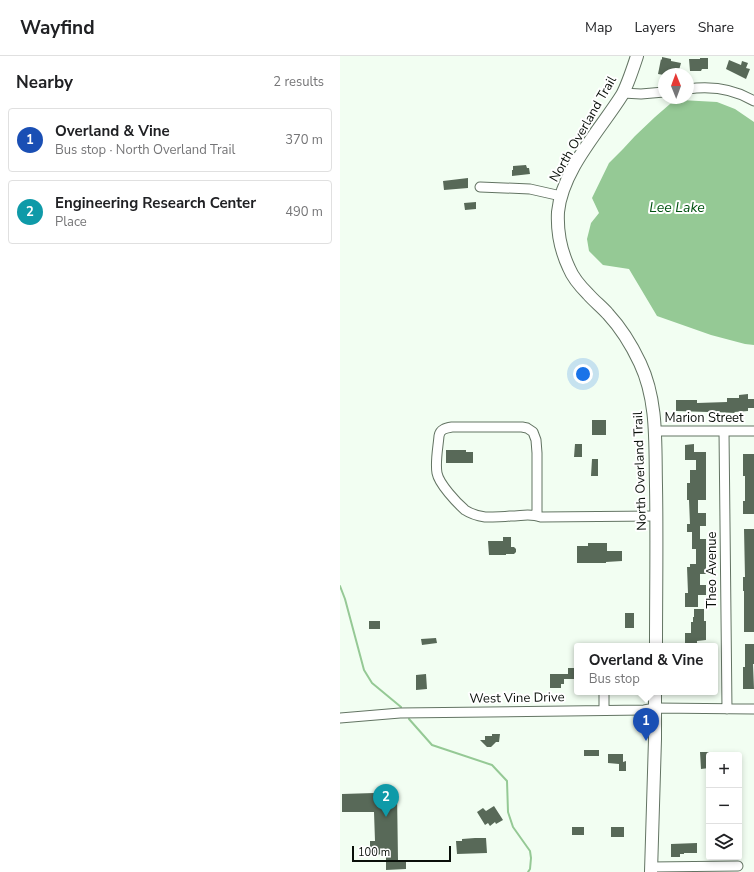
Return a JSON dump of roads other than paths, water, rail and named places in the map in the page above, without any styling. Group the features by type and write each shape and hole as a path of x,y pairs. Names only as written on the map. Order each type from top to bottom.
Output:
{"main road":[{"name":"North Overland Trail","path":"637,56 623,93 578,159 569,176 561,196 558,213 558,228 562,250 569,269 577,282 609,315 628,340 640,364 649,389 653,407 655,431 656,643"},
{"path":"651,870 655,695"}],"street":[{"path":"694,88 720,89 753,97"},
{"path":"623,93 641,94 658,93"},
{"path":"480,187 530,189 561,196"},
{"path":"537,516 536,446 532,432 527,428 522,427 452,427 446,428 439,433 437,475 443,486 465,509 473,514 486,517 526,514 541,518 656,516"},
{"name":"Marion Street","path":"655,431 754,431"},
{"name":"Theo Avenue","path":"724,431 727,709"},
{"path":"604,695 604,710"},
{"name":"West Vine Drive","path":"340,718 400,713 644,710 655,708 754,709"},
{"path":"651,870 738,866"}],"water":[{"name":"Lee Lake","path":"694,101 717,102 735,109 754,122 754,345 711,335 657,316 629,269 603,265 589,251 587,239 591,223 599,213 592,198 609,163 670,104 694,104"}],"waterway":[{"path":"340,586 345,599 364,670 372,683 401,707"},
{"path":"409,719 432,745 492,765 507,781 508,812 513,827 530,851 530,869 528,872"}],"place":[{"name":"Overland & Vine","path":"646,741"},
{"name":"Engineering Research Center","path":"386,817"}]}
